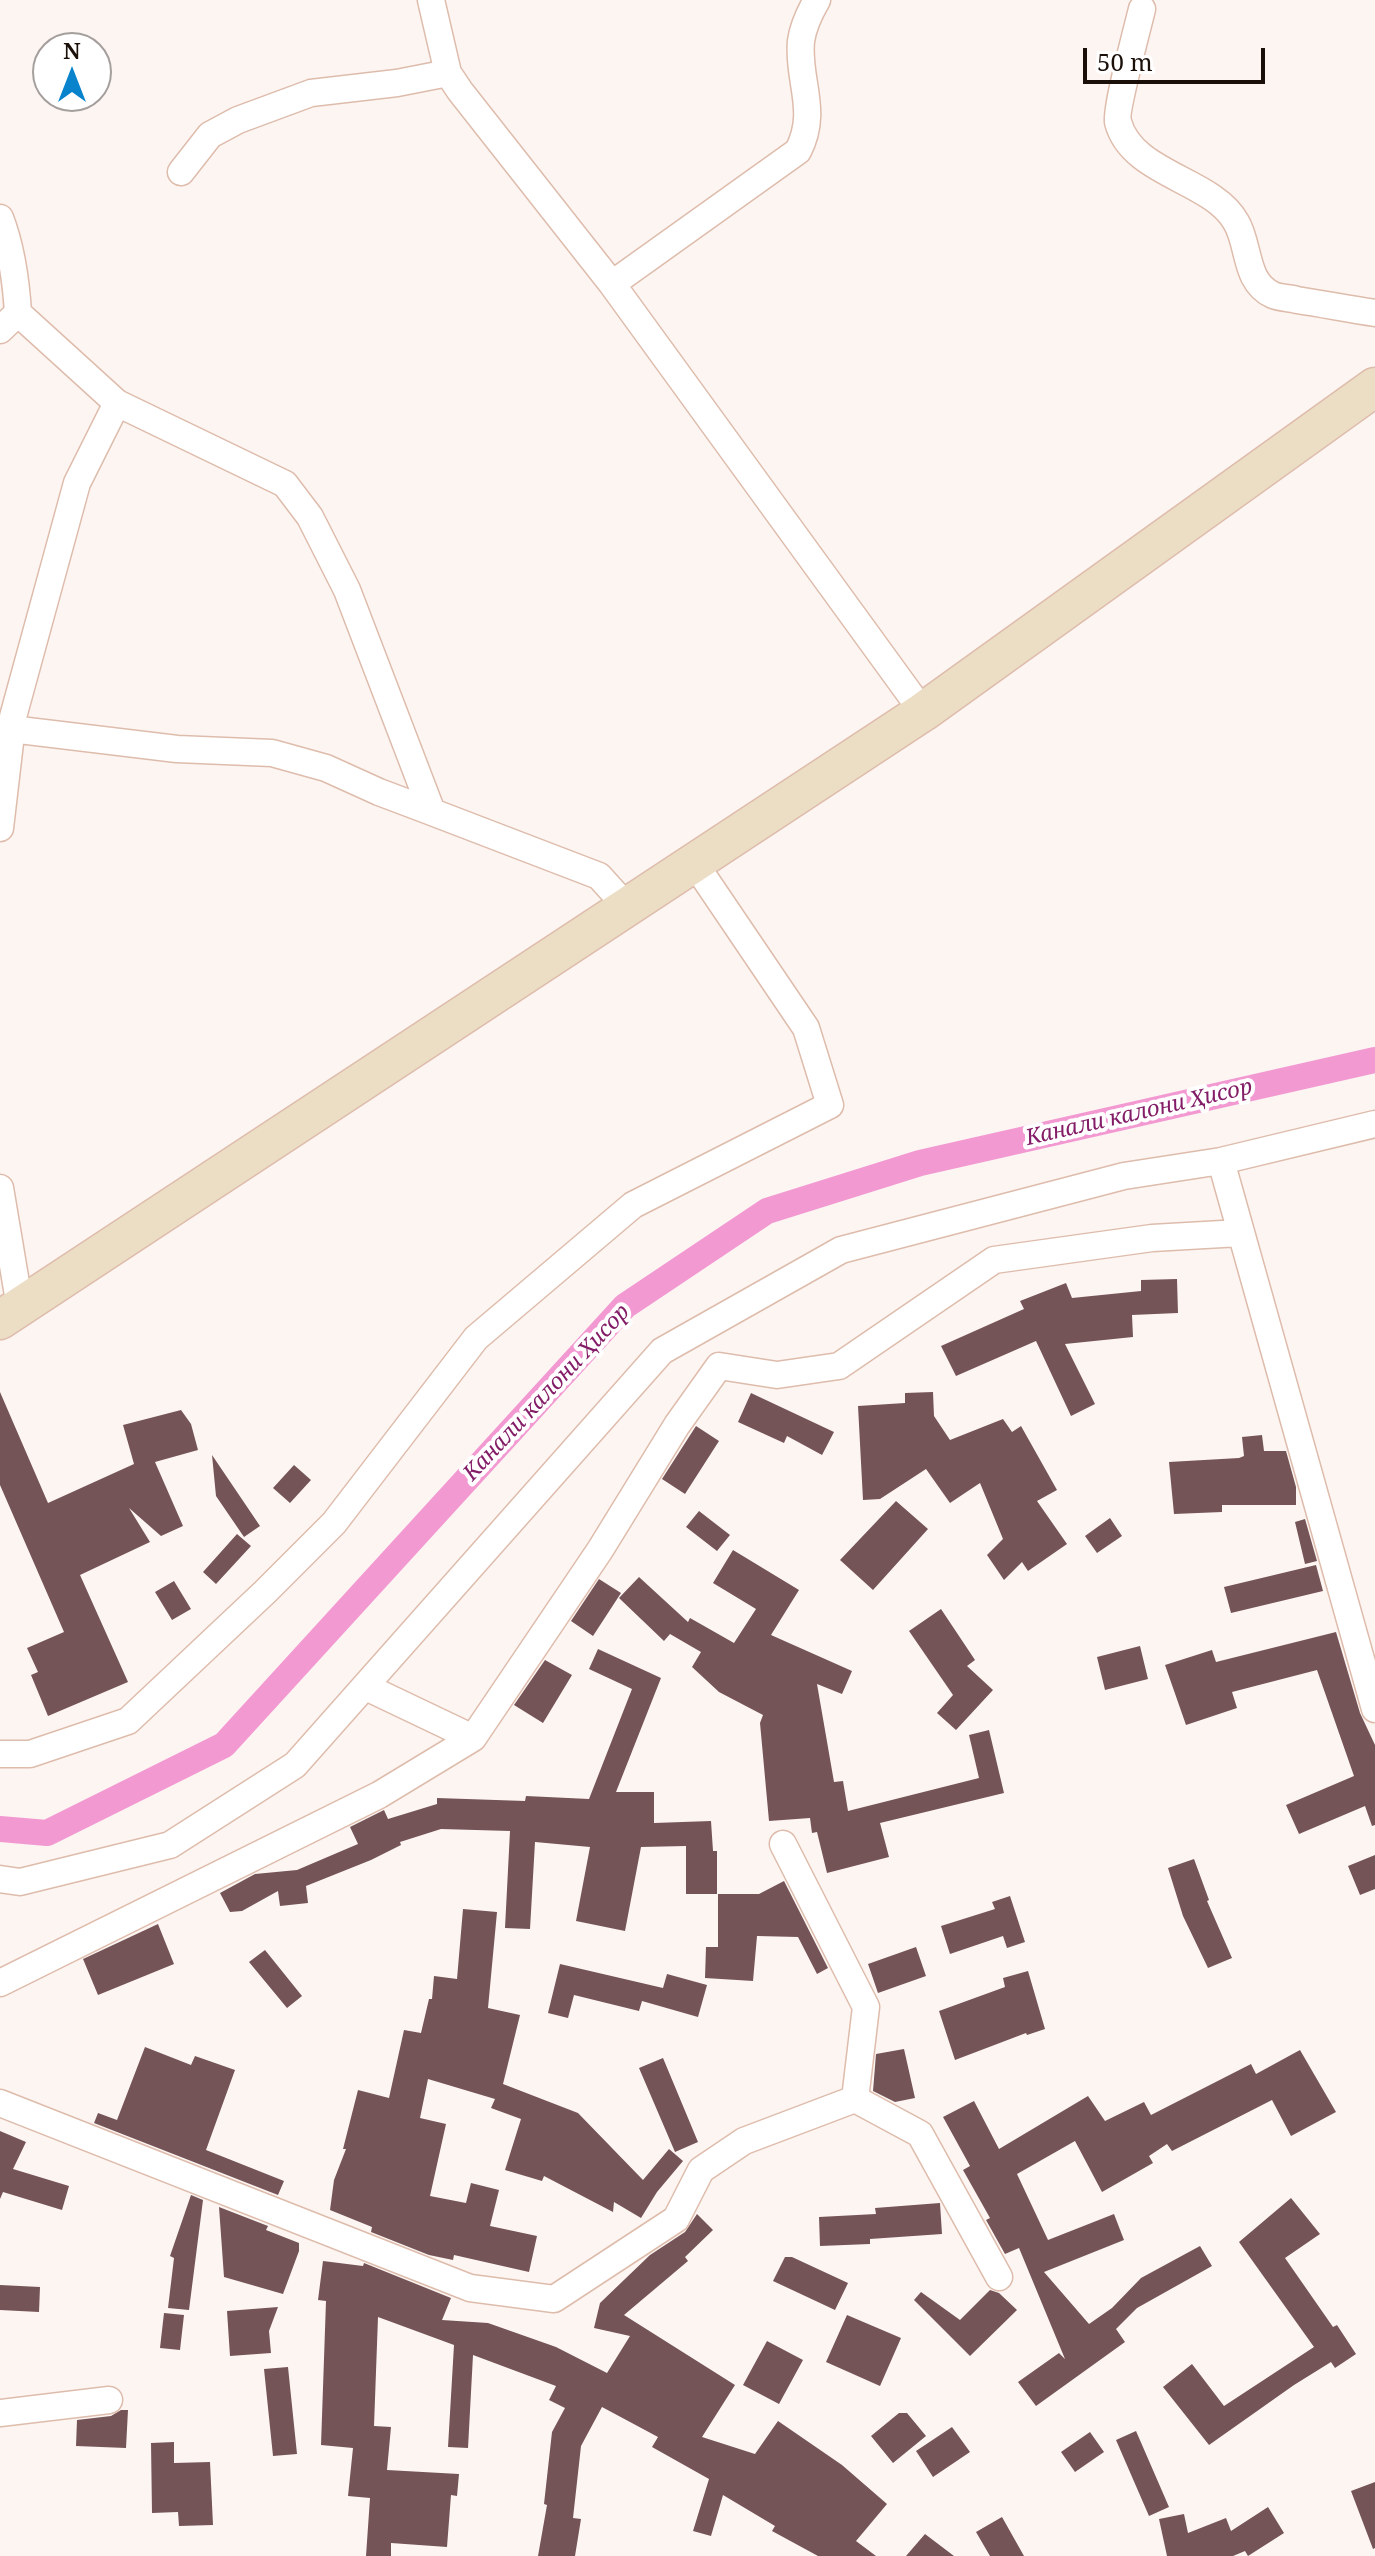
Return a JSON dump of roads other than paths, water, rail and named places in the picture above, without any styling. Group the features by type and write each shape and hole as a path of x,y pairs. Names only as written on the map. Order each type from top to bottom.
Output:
{"main road":[{"path":"10,1314 923,712 1375,387"}],"street":[{"path":"431,0 448,73 460,91 612,284 923,712"},
{"path":"612,284 798,151 806,135 808,114 801,42 817,0"},
{"path":"1142,9 1117,119 1127,141 1162,170 1213,199 1234,218 1256,280 1273,295 1375,313"},
{"path":"181,172 210,135 238,120 311,93 397,83 448,73"},
{"path":"0,218 8,239 15,280 9,322 117,403 285,484 310,517 347,590 432,812"},
{"path":"0,828 11,729 77,483 117,403"},
{"path":"11,729 177,749 272,753 326,768 379,792 599,876 627,907"},
{"path":"0,1754 30,1754 128,1721 334,1523 476,1338 633,1205 830,1105 806,1028 695,864"},
{"path":"0,1879 20,1882 170,1845 295,1765 662,1351 841,1250 1124,1176 1221,1161 1375,1124"},
{"path":"1221,1161 1375,1709"},
{"path":"0,1188 10,1314"},
{"path":"0,1983 379,1795 473,1738 600,1550 677,1425 719,1366 777,1375 839,1366 994,1260 1152,1238 1240,1233"},
{"path":"366,1687 473,1738"},
{"path":"783,1844 866,2007 855,2099"},
{"path":"0,2103 470,2288 554,2299 676,2219 701,2170 744,2141 855,2099 920,2134 999,2277"},
{"path":"0,2413 109,2400"}],"waterway":[{"name":"Канали калони Ҳисор","path":"0,1829 47,1833 224,1745 625,1306 767,1211 920,1163 1375,1060"}]}
